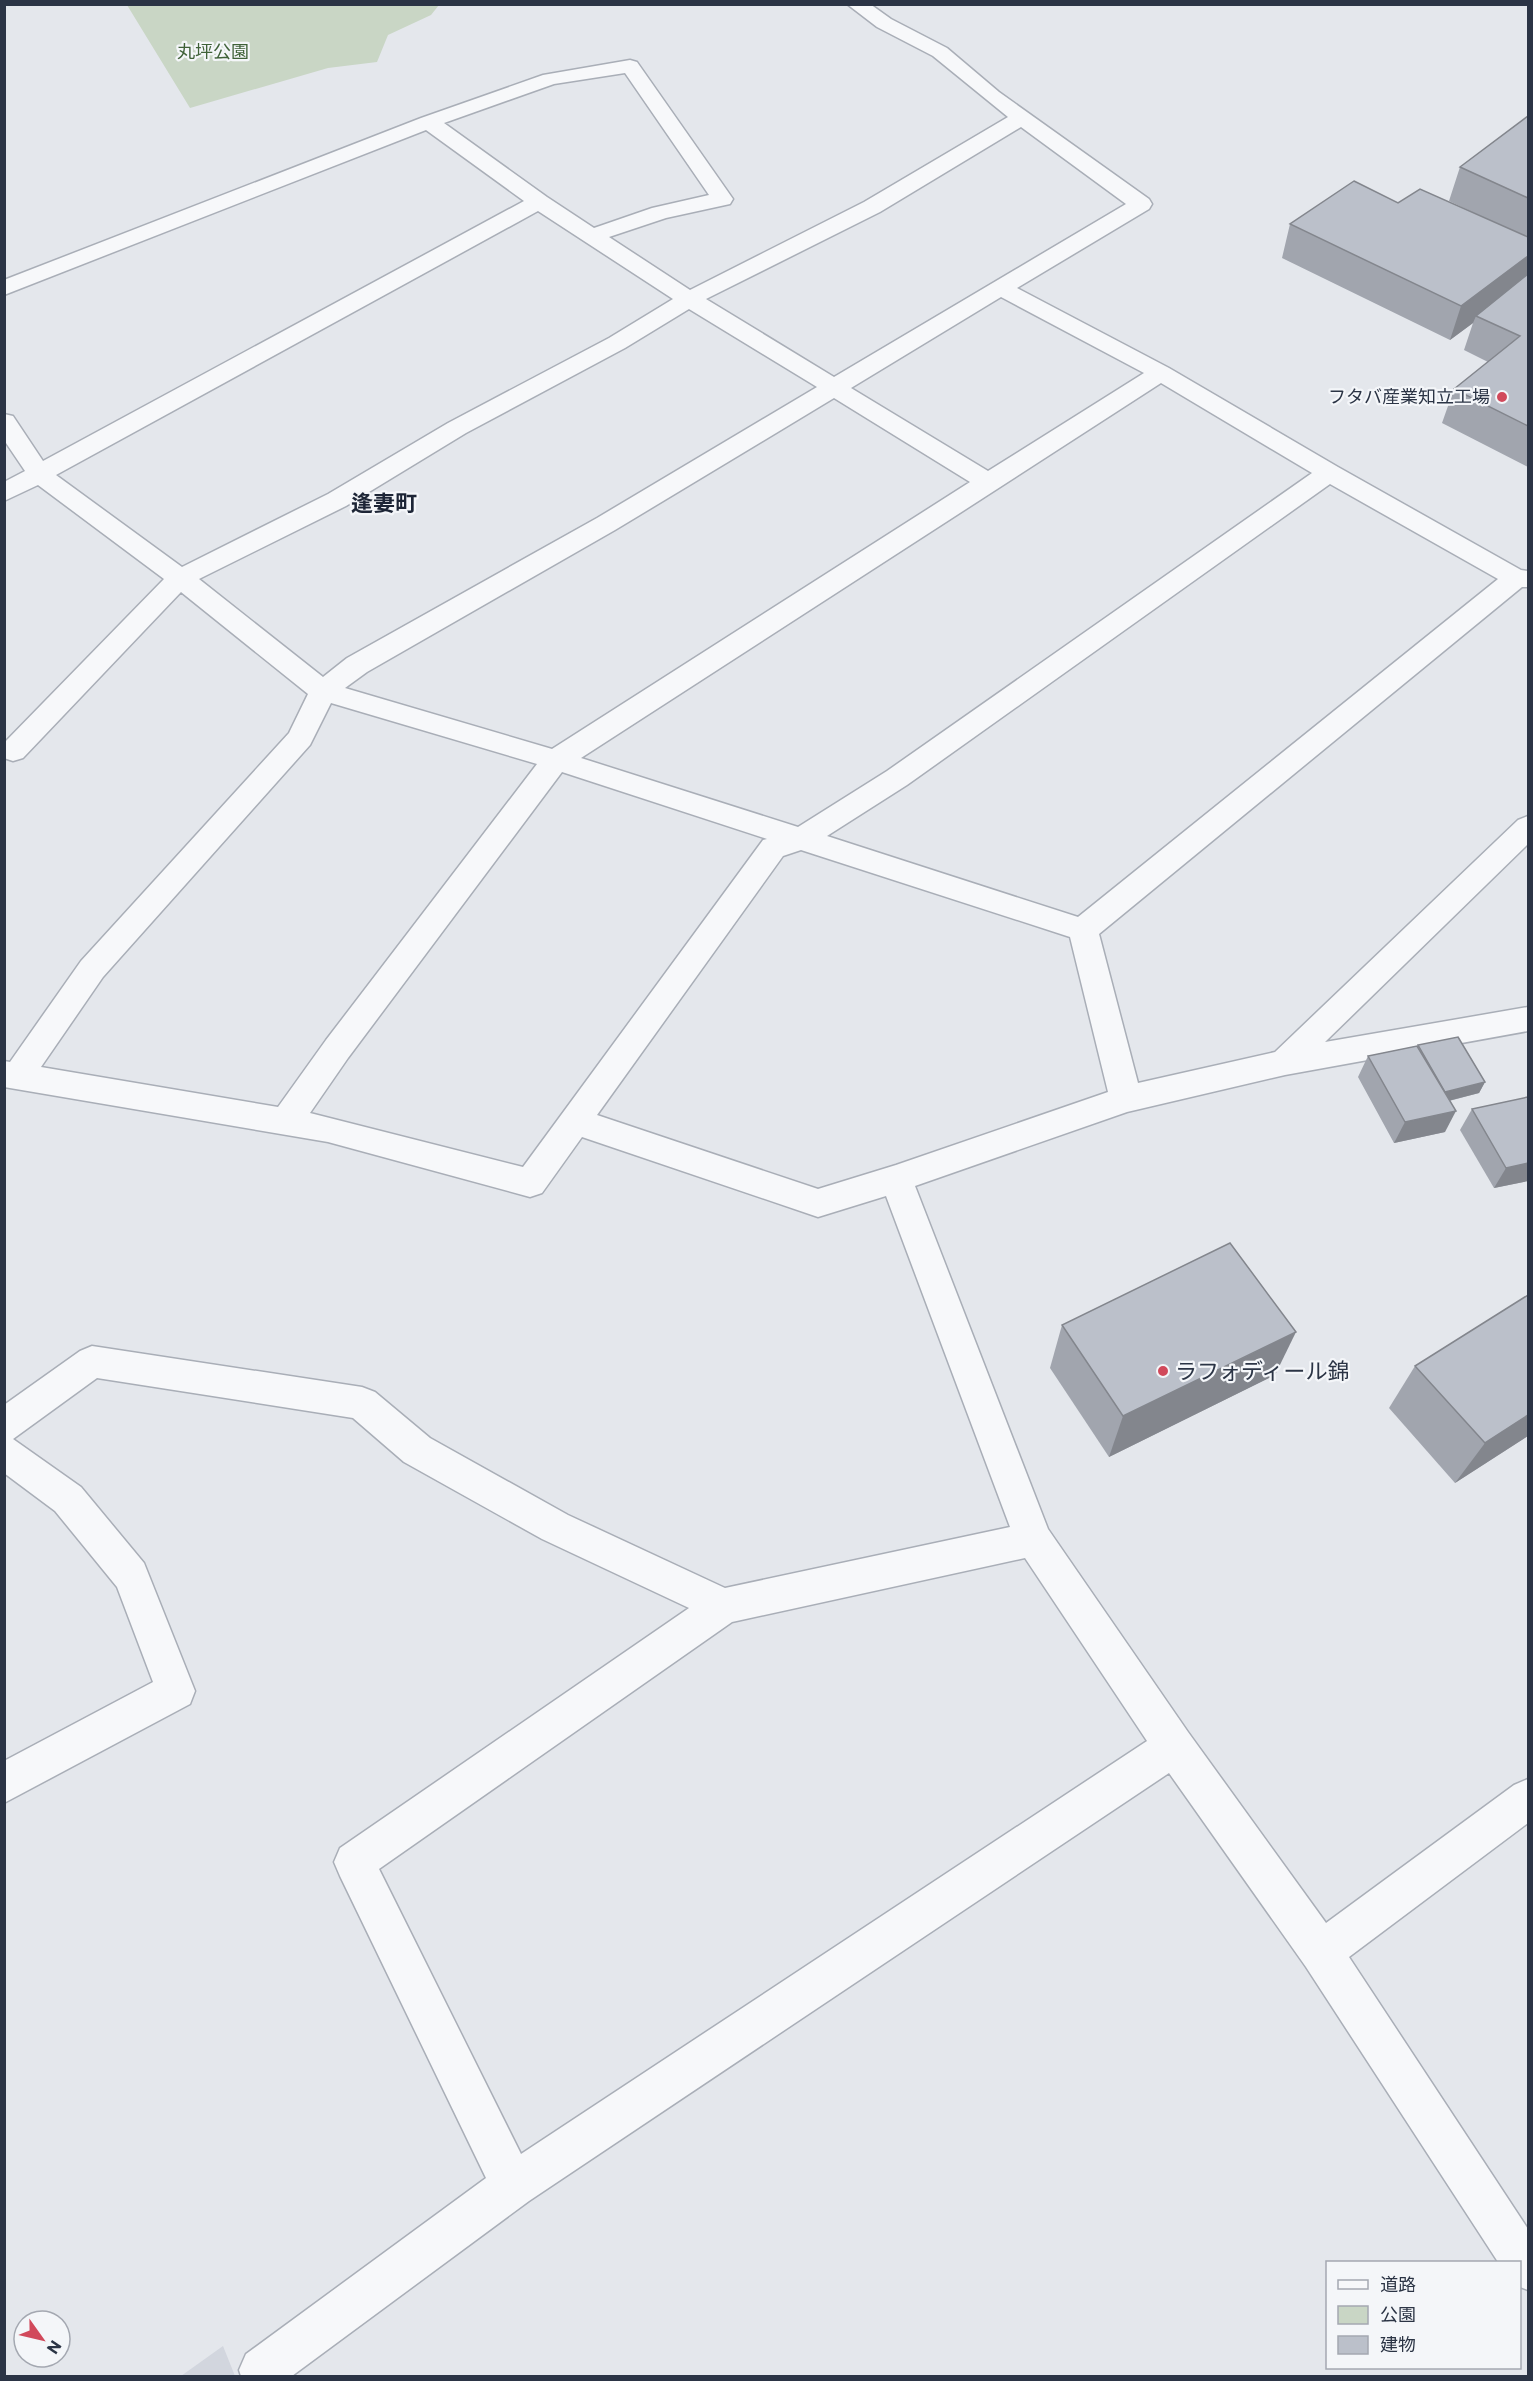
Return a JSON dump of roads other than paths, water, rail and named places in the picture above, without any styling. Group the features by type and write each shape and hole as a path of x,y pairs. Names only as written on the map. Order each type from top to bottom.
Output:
{"street":[{"path":"856,4 884,23 940,52 1021,118 1141,204 606,524 357,665 323,691 300,738 92,969 11,1076 328,1129 530,1183 773,848 801,839 897,778 1329,473"},
{"path":"4,288 428,122 550,80 630,66 723,199 660,213 591,236"},
{"path":"7,754 180,578 337,500 457,428 617,343 689,299 872,207 1021,118"},
{"path":"428,122 539,202 591,236 689,299 988,482"},
{"path":"4,493 539,202"},
{"path":"1000,288 1161,373 1329,473 1522,578 1083,930"},
{"path":"286,1122 337,1049 556,760 1161,373"},
{"path":"4,421 39,474 180,578 323,691 556,760 1083,930"},
{"path":"1285,1062 1528,827"},
{"path":"1083,930 1126,1099"},
{"path":"574,1122 818,1203 896,1179 1126,1099 1285,1062 1528,1018"},
{"path":"896,1179 1034,1539 1174,1746 1321,1952 1528,2268"},
{"path":"4,1426 92,1362 362,1403 427,1456 555,1527 724,1606"},
{"path":"4,1452 68,1498 131,1576 176,1691 4,1782"},
{"path":"513,2186 354,1862 724,1606 1034,1539"},
{"path":"265,2376 262,2370 513,2186 1174,1746"},
{"path":"1321,1952 1528,1799"}],"place":[{"name":"フタバ産業知立工場","path":"1502,397"},
{"name":"ラフォディール錦","path":"1163,1371"}],"district":[{"name":"逢妻町","path":"384,503"}],"park label":[{"name":"丸坪公園","path":"213,52"}]}
